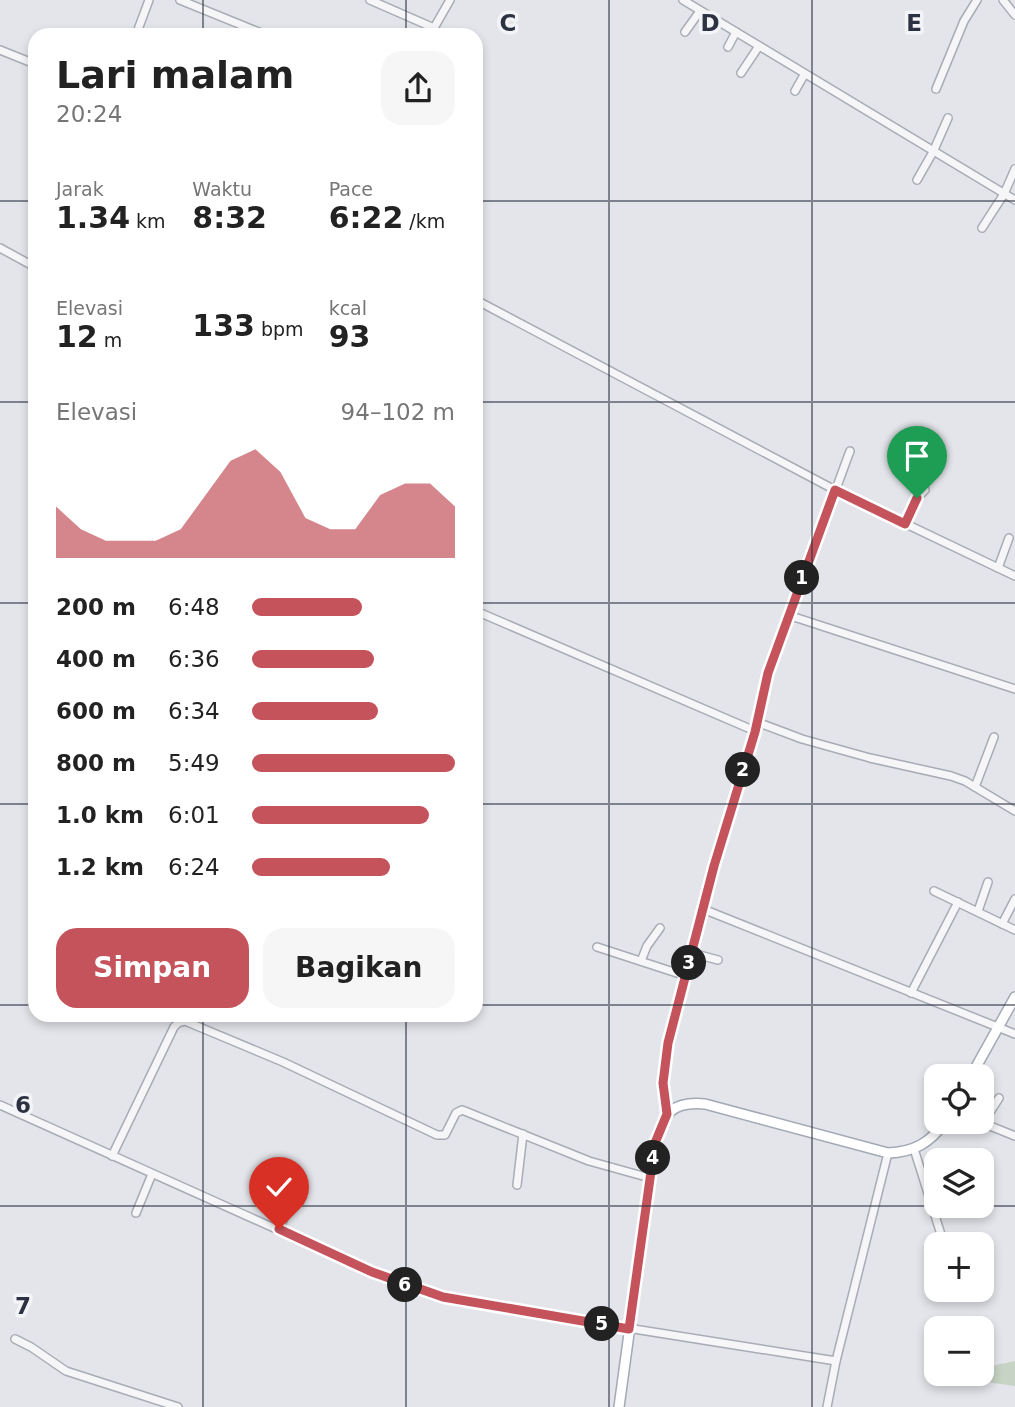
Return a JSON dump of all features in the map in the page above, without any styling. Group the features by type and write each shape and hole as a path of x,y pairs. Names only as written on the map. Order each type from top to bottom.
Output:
{"main road":[{"path":"978,1064 1015,997"},
{"path":"619,1407 655,1143 667,1114 683,1104 705,1104 888,1153 914,1149 928,1142 935,1134"}],"street":[{"path":"139,28 149,0"},
{"path":"180,0 249,28"},
{"path":"370,0 424,28"},
{"path":"434,28 450,0"},
{"path":"683,0 1015,200"},
{"path":"936,89 964,21 977,0"},
{"path":"1003,0 1015,15"},
{"path":"685,32 700,11"},
{"path":"728,47 736,32"},
{"path":"741,73 759,46"},
{"path":"0,50 28,61"},
{"path":"795,91 804,75"},
{"path":"917,180 948,118"},
{"path":"982,228 1004,194 1015,169"},
{"path":"0,248 28,261"},
{"path":"483,304 835,490 1015,576"},
{"path":"667,1114 664,1068 714,866 755,732 768,673 849,451"},
{"path":"905,524 917,498 925,490"},
{"path":"998,568 1009,538"},
{"path":"483,614 755,732"},
{"path":"788,615 1015,689"},
{"path":"757,722 802,739 870,758 951,776 1015,811"},
{"path":"975,788 993,737"},
{"path":"978,911 988,882"},
{"path":"934,891 1015,930"},
{"path":"1002,924 1015,899"},
{"path":"911,993 958,902"},
{"path":"703,909 1015,1034"},
{"path":"641,961 647,946 660,929"},
{"path":"597,947 686,976"},
{"path":"692,953 718,960"},
{"path":"111,1156 174,1027 182,1022"},
{"path":"187,1022 283,1062 437,1135 445,1135 456,1113 462,1110 589,1161 650,1178"},
{"path":"994,1105 999,1098"},
{"path":"0,1105 372,1272 436,1295 457,1301 836,1361"},
{"path":"994,1127 1015,1136"},
{"path":"517,1185 523,1134"},
{"path":"914,1149 940,1232"},
{"path":"827,1407 888,1153"},
{"path":"136,1213 152,1174"},
{"path":"279,1229 294,1197"},
{"path":"15,1339 32,1347 66,1371 178,1407"}],"green space":[{"path":"1015,1361 1015,1386 994,1383 994,1365"}],"route":[{"path":"279,1229 372,1272 457,1301 629,1329 655,1143 667,1114 663,1083 668,1043 714,866 755,732 768,673 788,615 835,490 905,524 917,498"}]}
